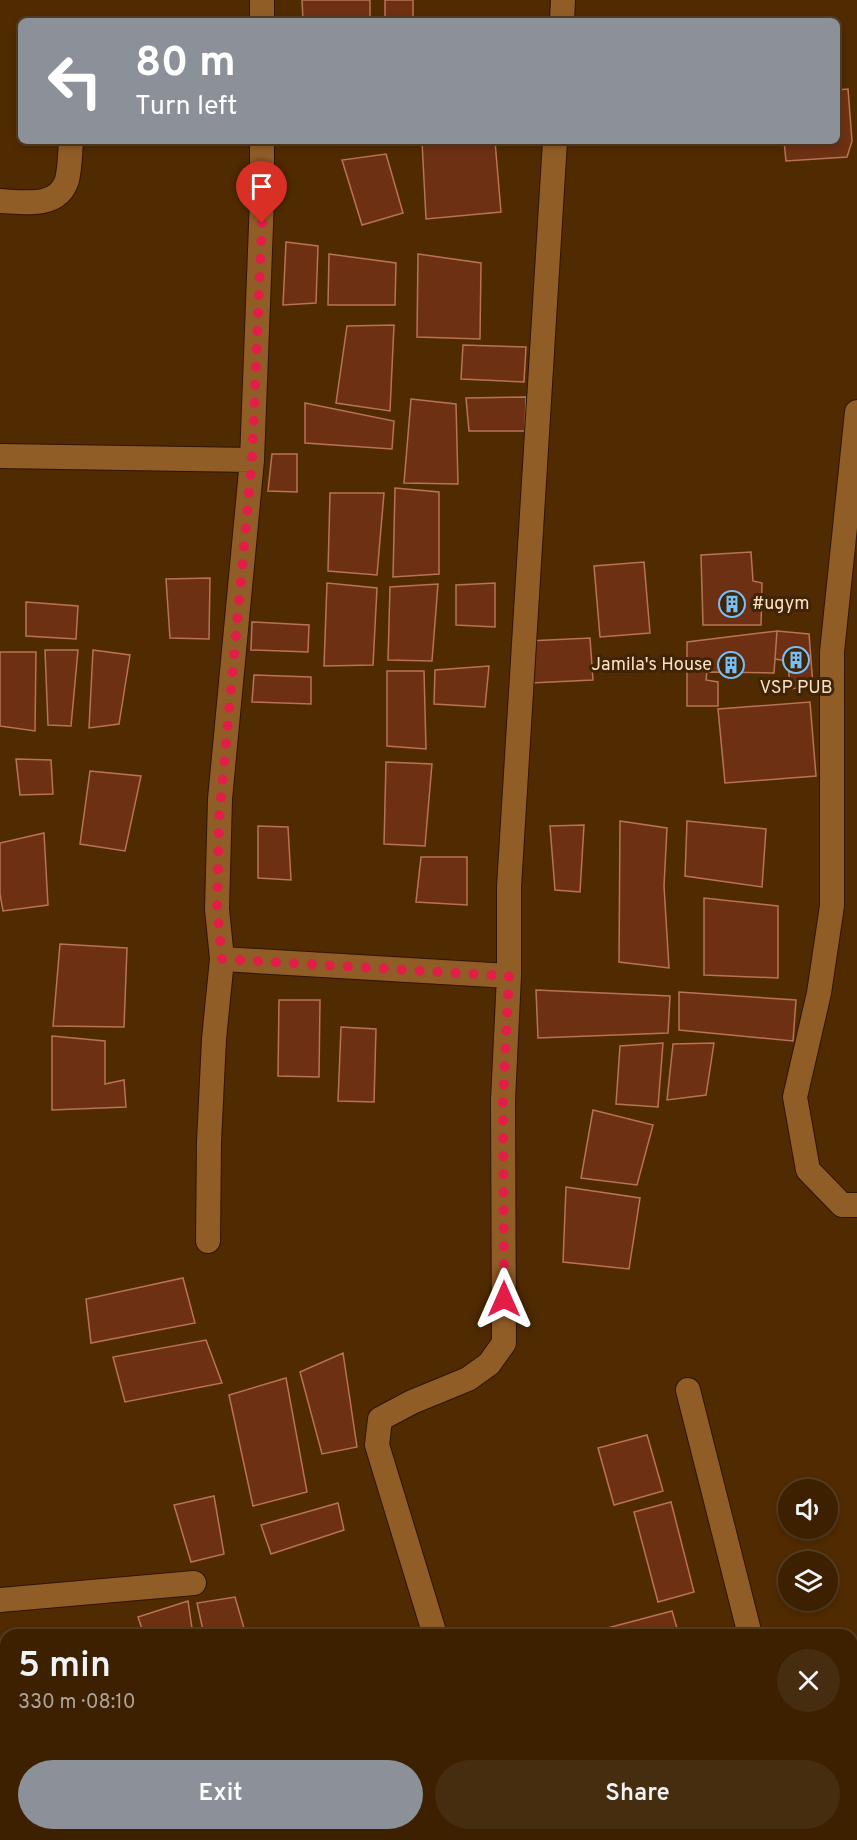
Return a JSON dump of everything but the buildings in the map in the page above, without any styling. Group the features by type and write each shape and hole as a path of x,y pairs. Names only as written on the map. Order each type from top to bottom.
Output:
{"street":[{"path":"262,0 262,18"},
{"path":"562,18 563,0"},
{"path":"0,201 39,204 58,194 67,180 71,144"},
{"path":"208,1241 209,1142 214,1039 222,959 217,909 220,799 252,460 262,144"},
{"path":"433,1629 377,1445 380,1419 412,1402 468,1379 489,1364 504,1343 503,1100 509,976 509,887 555,144"},
{"path":"857,412 832,652 832,906 819,993 795,1097 808,1170 842,1205 857,1205"},
{"path":"0,456 252,460"},
{"path":"222,959 509,976"},
{"path":"688,1390 748,1629"},
{"path":"0,1600 195,1583"}],"place":[{"name":"#ugym","path":"732,604"},
{"name":"VSP PUB","path":"796,660"},
{"name":"Jamila's House","path":"731,665"}],"route":[{"path":"262,223 252,460 220,799 217,909 222,959 509,976 503,1100 504,1299"}]}
